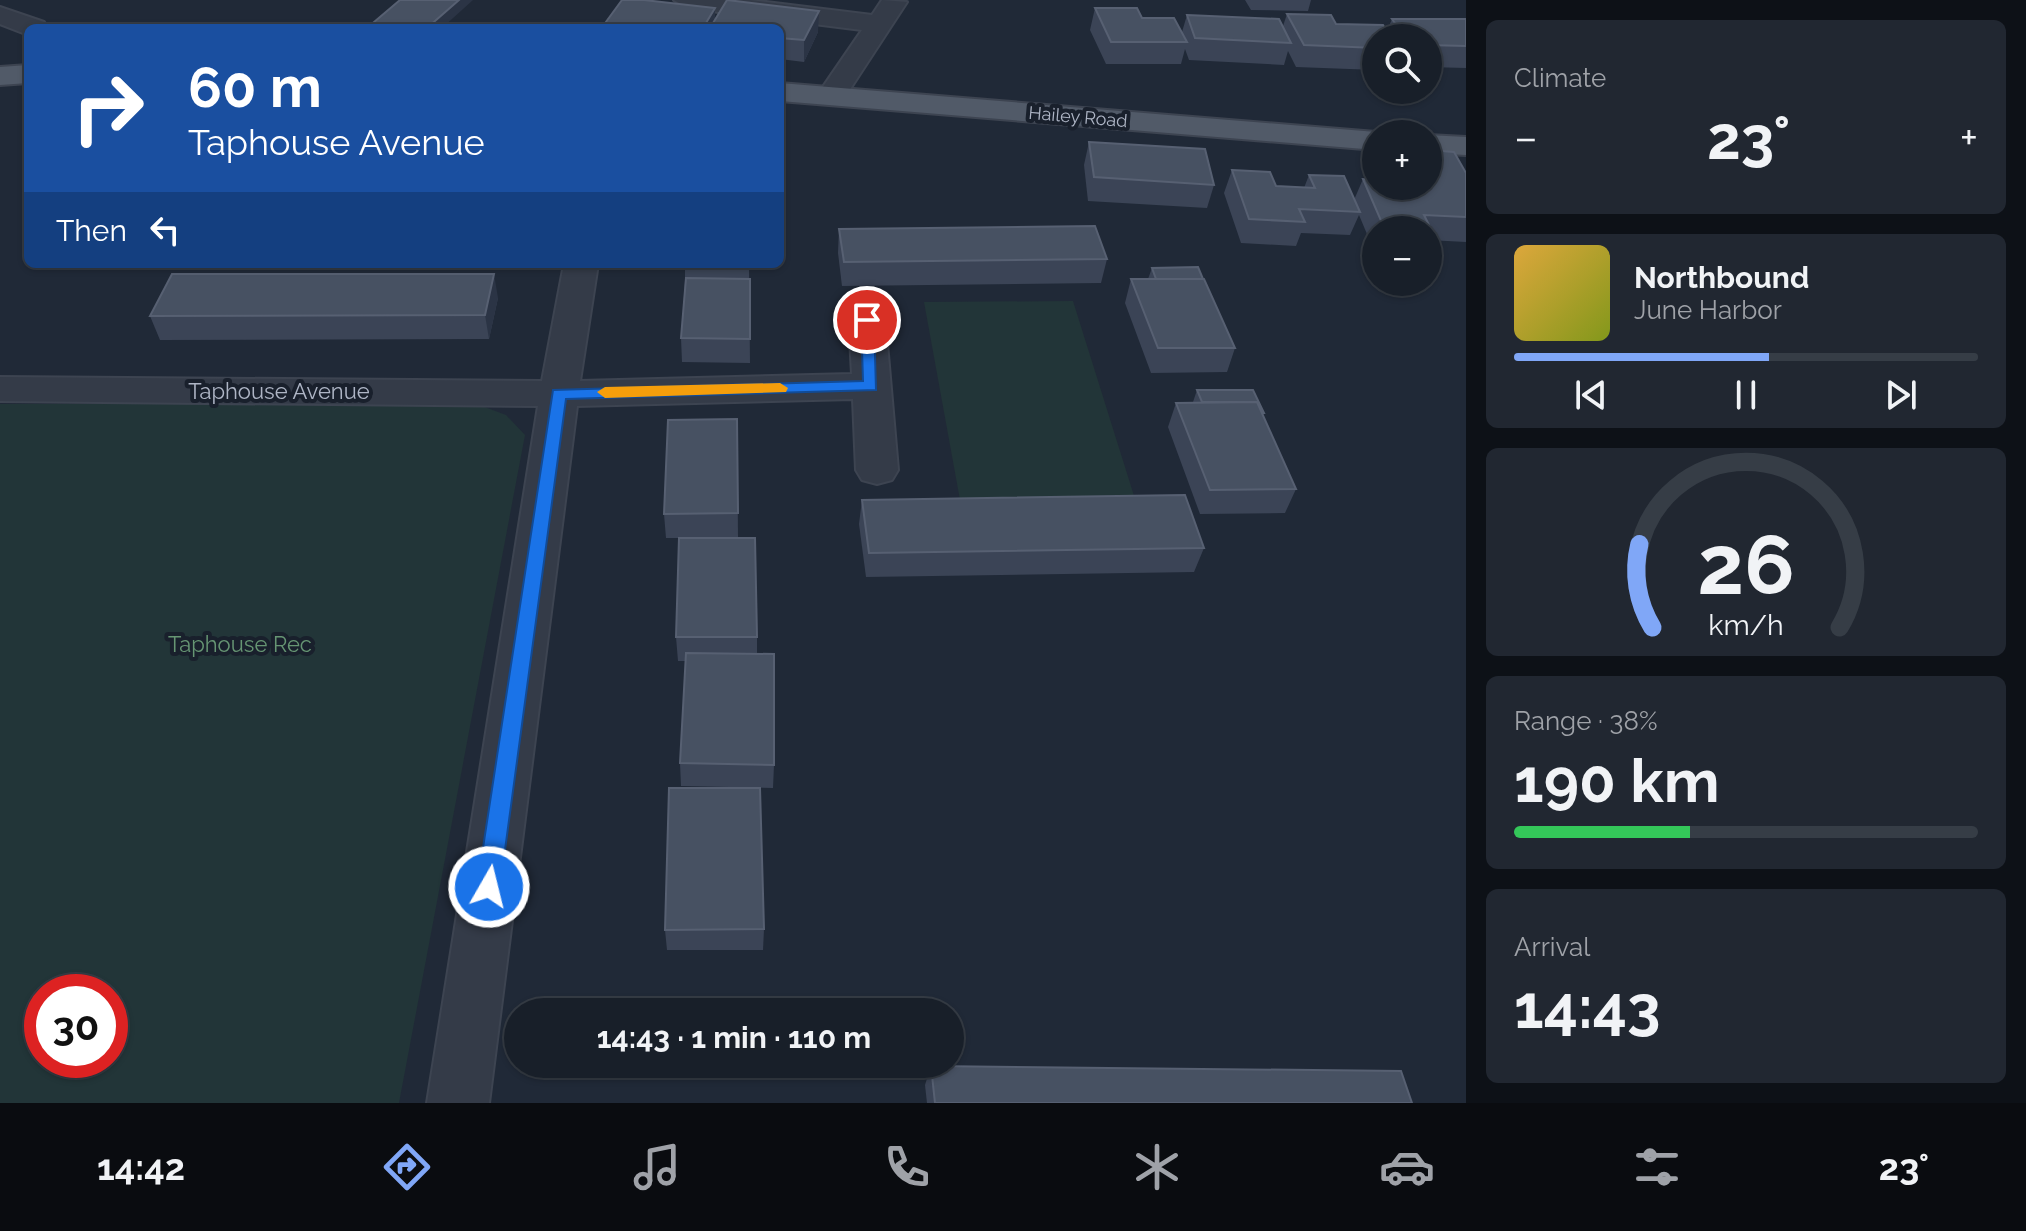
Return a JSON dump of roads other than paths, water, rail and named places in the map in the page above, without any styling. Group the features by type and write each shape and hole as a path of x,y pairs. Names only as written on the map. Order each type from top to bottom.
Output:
{"main road":[{"path":"0,76 24,74"},
{"name":"Hailey Road","path":"784,92 1362,140"},
{"path":"1442,145 1466,146"}],"street":[{"path":"687,0 880,24"},
{"path":"831,97 896,0"},
{"path":"0,15 24,24"},
{"path":"458,1103 559,394 580,268"},
{"path":"867,320 877,470"},
{"name":"Taphouse Avenue","path":"0,389 559,394 871,386"}],"park label":[{"name":"Taphouse Rec","path":"240,644"}]}
